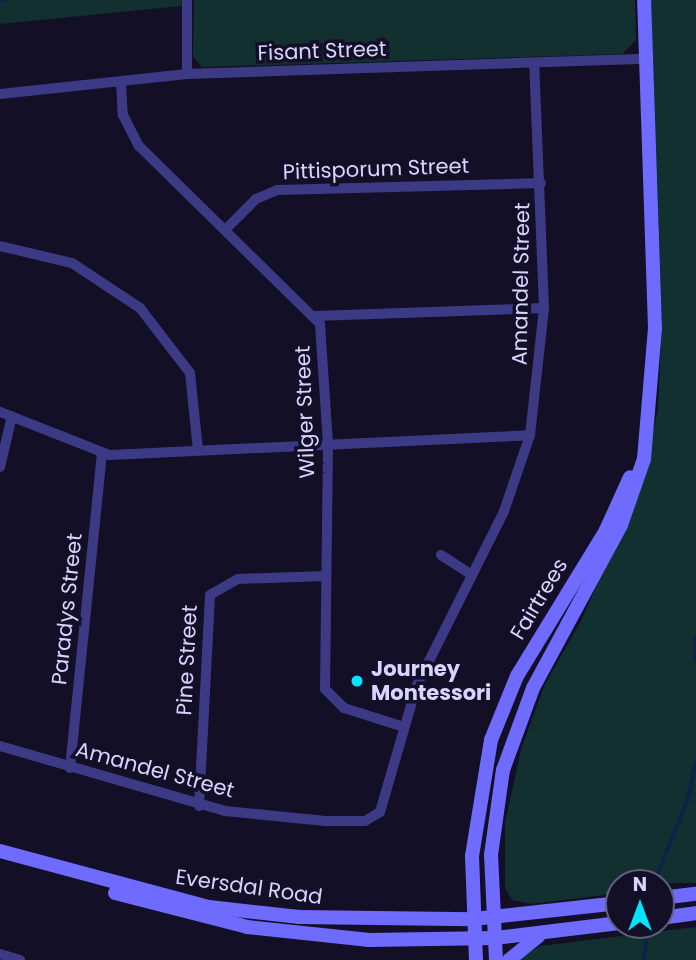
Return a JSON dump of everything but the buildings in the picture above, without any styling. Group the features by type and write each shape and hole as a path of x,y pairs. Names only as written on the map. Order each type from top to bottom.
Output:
{"main road":[{"name":"Fairtrees","path":"495,938 494,820 513,737 621,525 644,459 654,328 644,0"},
{"name":"Fairtrees","path":"475,939 475,812 491,740 517,676 617,509 647,429"},
{"name":"Eversdal Road","path":"3,852 209,907 327,919 474,919 605,905"},
{"name":"Eversdal Road","path":"3,852 140,901 247,926 369,940 495,938 605,925"},
{"path":"675,896 696,894"},
{"path":"675,916 696,913"},
{"path":"509,960 554,931"},
{"path":"495,938 496,960"},
{"path":"475,939 476,960"}],"street":[{"path":"187,0 187,74"},
{"name":"Fisant Street","path":"0,94 187,74 646,59"},
{"name":"Amandel Street","path":"0,746 200,806 279,818 370,819 386,799 404,727 434,642 472,575 504,510 530,435 544,308 541,183 534,64"},
{"name":"Wilger Street","path":"121,82 130,134 315,316 322,331 328,444 327,694 344,708 404,727"},
{"name":"Pittisporum Street","path":"226,229 256,199 277,190 541,183"},
{"path":"0,246 72,263 140,308 190,373 198,450"},
{"path":"315,316 544,308"},
{"path":"0,412 102,454 530,435"},
{"path":"0,467 12,416"},
{"name":"Paradys Street","path":"70,768 102,454"},
{"path":"441,555 472,575"},
{"name":"Pine Street","path":"200,806 210,594 239,579 326,576"},
{"path":"0,954 20,960"}],"green space":[{"path":"0,0 182,0 181,6 0,24"},
{"path":"194,0 635,0 636,40 622,54 202,67 193,57"},
{"path":"651,0 696,0 696,883 675,883 675,869 605,869 605,895 532,904 512,900 505,888 505,823 521,749 545,684 581,621 644,478 658,409 662,318"},
{"path":"696,927 696,960 517,960 540,946 605,938 675,939 675,930"}],"waterway":[{"path":"696,637 696,660"},
{"path":"660,869 688,799 696,760"},
{"path":"644,960 646,941"}],"place":[{"name":"Journey Montessori","path":"357,681"}]}
